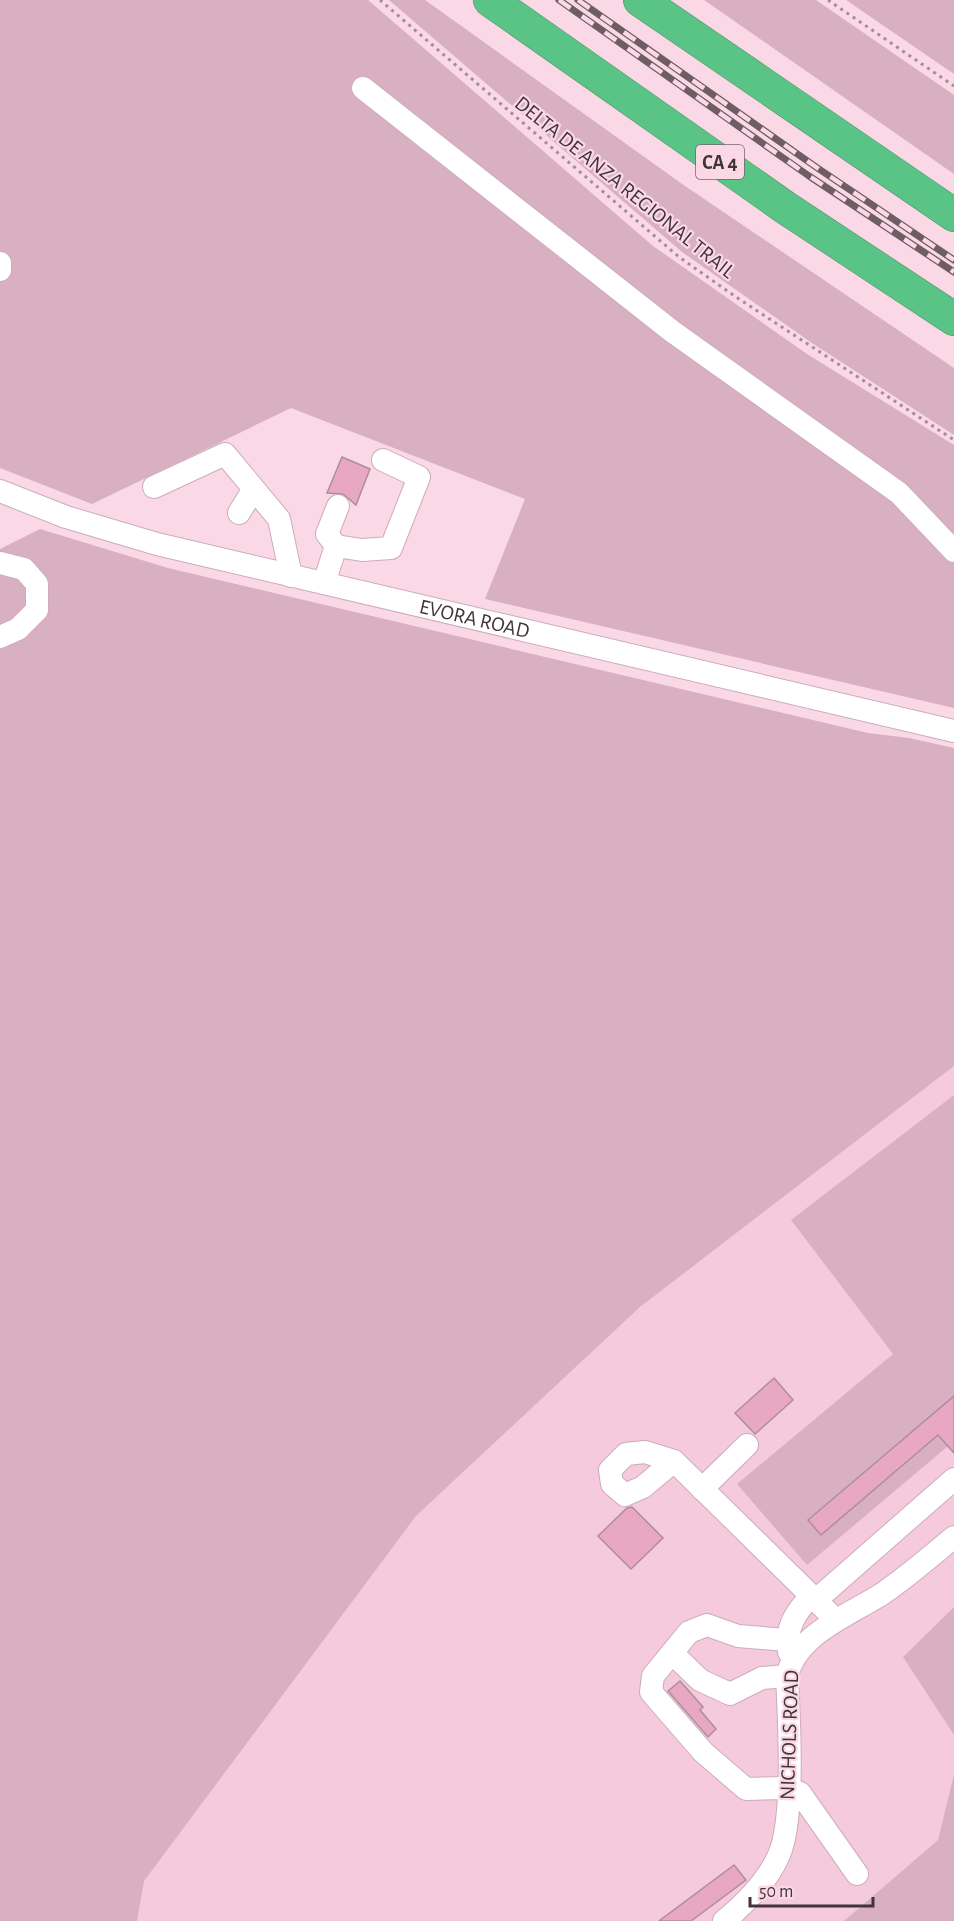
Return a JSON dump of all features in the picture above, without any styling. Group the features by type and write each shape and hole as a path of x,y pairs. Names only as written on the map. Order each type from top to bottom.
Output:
{"highway":[{"name":"CA 4","path":"490,0 786,208 954,319"},
{"path":"640,0 954,215"}],"street":[{"path":"363,88 673,332 899,493 954,550"},
{"path":"0,263 0,270"},
{"path":"154,488 225,454 279,519 291,576"},
{"path":"338,506 327,534 336,546 362,550 391,548 419,477 383,460"},
{"path":"239,513 253,490"},
{"name":"EVORA ROAD","path":"0,491 97,527 291,576 954,731"},
{"path":"324,584 336,546"},
{"path":"0,563 24,569 37,584 37,610 18,629 0,637"},
{"path":"702,1490 747,1445"},
{"path":"674,1461 837,1620"},
{"path":"672,1653 700,1680 730,1694 762,1678 789,1670 787,1640 795,1614 954,1479"},
{"name":"NICHOLS ROAD","path":"723,1921 762,1885 780,1854 786,1823 789,1670 811,1640 837,1620 883,1593 954,1537"},
{"path":"787,1640 738,1636 707,1625 689,1632 653,1676 651,1692 703,1752 746,1789 787,1788 800,1793 857,1874"}],"path":[{"name":"DELTA DE ANZA REGIONAL TRAIL","path":"380,0 679,257 954,440"},
{"path":"828,0 954,86"}],"shaded area":[{"path":"0,0 368,0 653,246 807,354 954,445 954,708 485,599 525,499 291,408 92,504 0,468"},
{"path":"389,0 425,0 685,186 954,368 954,435 812,343 682,252"},
{"path":"704,0 816,0 954,95 954,174"},
{"path":"846,0 954,0 954,74"},
{"path":"40,529 168,568 868,733 909,738 954,748 954,1066 640,1307 416,1516 144,1881 137,1921 0,1921 0,549"},
{"path":"954,1066 954,1607 903,1657 954,1735 954,1774 938,1840 844,1921 137,1921 143,1881 416,1516 640,1307"},
{"path":"954,1095 954,1441 807,1565 737,1484 893,1354 791,1220"},
{"path":"954,1607 954,1735 903,1657"},
{"path":"954,1774 954,1921 844,1921 938,1840"}],"building":[{"path":"342,457 370,469 356,505 343,494 327,493"},
{"path":"774,1378 793,1400 755,1434 735,1413"},
{"path":"954,1396 954,1453 938,1435 821,1535 808,1520"},
{"path":"632,1507 663,1538 631,1569 598,1536 627,1508"},
{"path":"680,1681 703,1707 700,1710 716,1729 708,1737 668,1691"},
{"path":"734,1865 746,1880 691,1921 659,1921"}],"railway":[{"path":"559,0 809,176 954,272"},
{"path":"578,0 816,167 954,260"}]}
